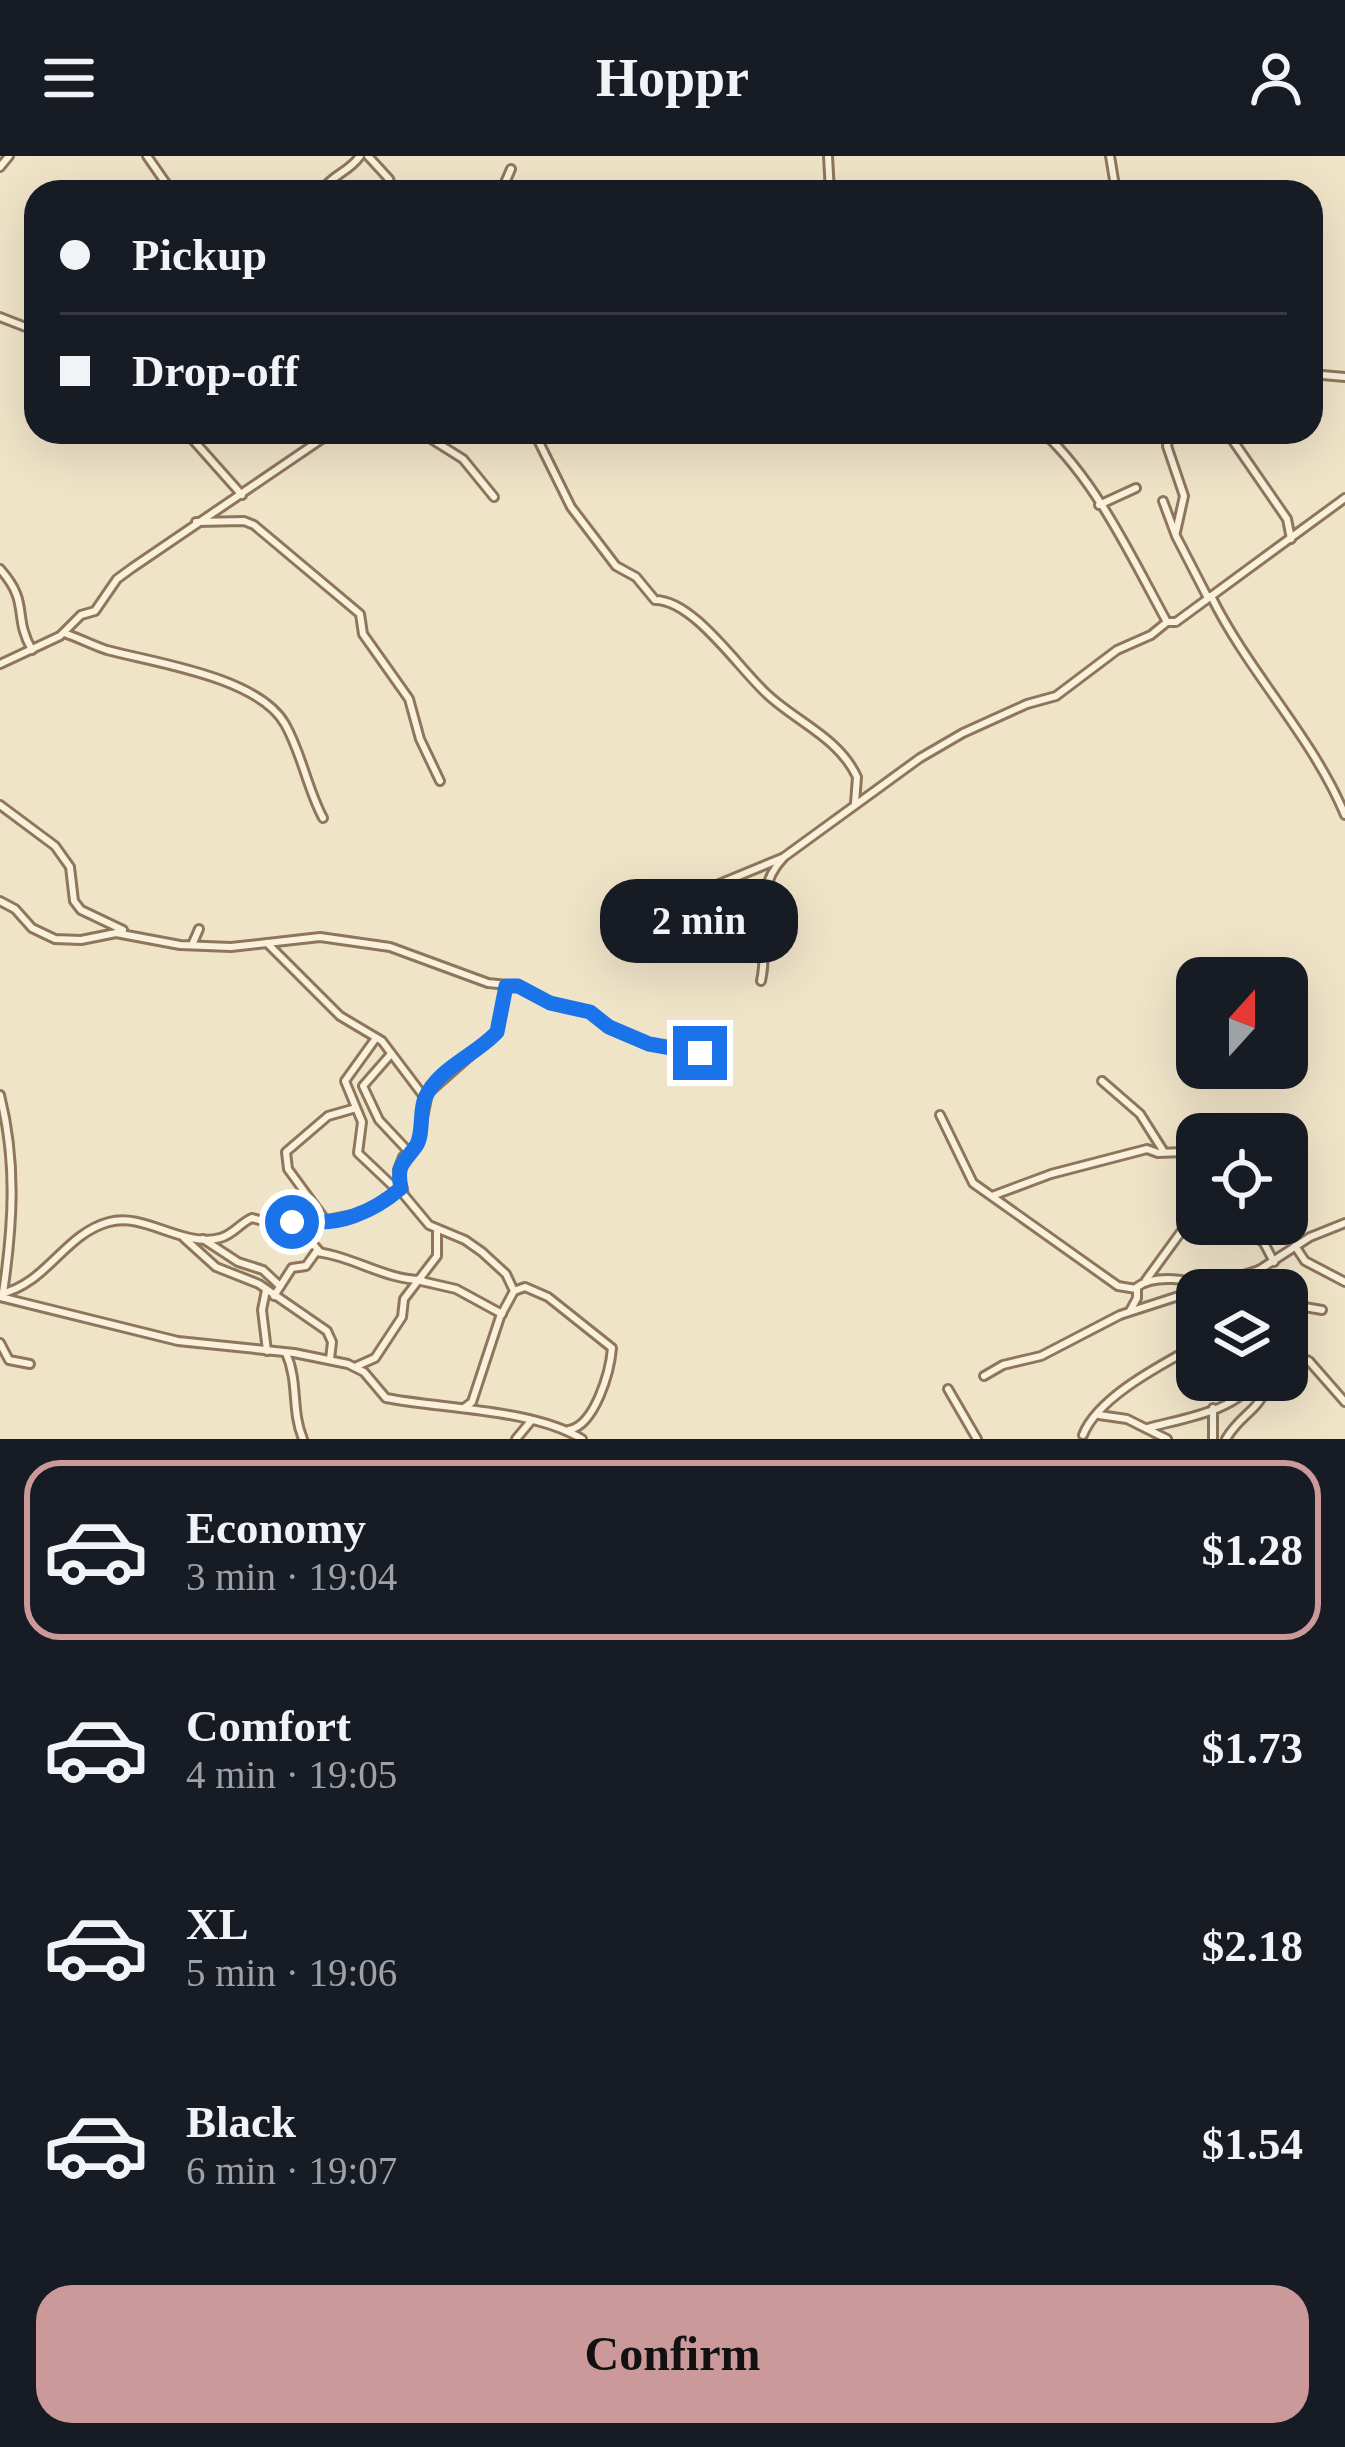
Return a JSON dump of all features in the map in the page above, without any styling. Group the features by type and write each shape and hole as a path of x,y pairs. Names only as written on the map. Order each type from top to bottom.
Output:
{"street":[{"path":"0,167 9,156"},
{"path":"328,180 364,156 389,180"},
{"path":"507,180 511,169"},
{"path":"197,444 242,495"},
{"path":"0,664 64,632 81,615 98,607 117,579 194,522 315,444"},
{"path":"439,444 463,459 494,497"},
{"path":"540,444 571,507 616,566 636,577 655,601 667,601 699,622 764,692 841,752 857,777 854,806"},
{"path":"1055,444 1099,505 1167,622"},
{"path":"1167,444 1184,496 1176,536"},
{"path":"1235,444 1288,519 1291,539"},
{"path":"1099,505 1136,488"},
{"path":"718,884 784,857 963,733 1056,696 1106,656 1167,622 1176,622 1345,498"},
{"path":"1163,501 1209,597 1328,775 1345,814"},
{"path":"194,522 254,525 360,614 363,634 410,699 420,739 440,782"},
{"path":"0,569 21,599 20,623 32,650"},
{"path":"64,632 101,648 153,658 219,680 265,704 286,725 322,818"},
{"path":"0,805 55,846 70,867 74,901 81,910 132,934 192,945 244,946 320,937 364,942 518,986 550,1003 590,1012 609,1027 649,1044 700,1053"},
{"path":"761,981 766,962 762,895 784,857"},
{"path":"0,902 15,909 32,928 55,939 132,934"},
{"path":"192,945 199,929"},
{"path":"267,942 340,1016 376,1038 425,1098"},
{"path":"399,1189 398,1170 418,1143 425,1098 442,1077 497,1032 506,986"},
{"path":"376,1038 346,1077 345,1085 363,1124 358,1153 437,1230 465,1240 499,1266 514,1291"},
{"path":"391,1054 363,1086 383,1126 409,1152"},
{"path":"1102,1081 1140,1114 1164,1152"},
{"path":"0,1095 14,1173 11,1238 1,1295"},
{"path":"326,1221 288,1169 286,1152 328,1116 356,1108"},
{"path":"940,1115 967,1176 990,1197 1060,1241 1118,1286 1136,1289"},
{"path":"990,1197 1051,1174 1144,1150 1176,1152"},
{"path":"320,1252 304,1234 314,1224 364,1213 399,1189"},
{"path":"1,1295 39,1277 76,1239 110,1222 131,1221 200,1238 225,1237 256,1217 282,1226 299,1219 314,1224"},
{"path":"1261,1269 1295,1246 1345,1223"},
{"path":"354,1366 378,1355 402,1317 404,1299 439,1252 437,1230"},
{"path":"182,1236 222,1271 270,1293 327,1331 332,1342 330,1359"},
{"path":"200,1238 240,1263 263,1270 280,1286"},
{"path":"1136,1289 1176,1239"},
{"path":"1265,1245 1274,1262"},
{"path":"1295,1246 1305,1261 1345,1282"},
{"path":"267,1351 262,1301 292,1268 306,1266 320,1252 376,1272 456,1289 502,1314"},
{"path":"1146,1280 1176,1280"},
{"path":"460,1408 472,1402 514,1291 526,1287 548,1297 612,1348 588,1418 578,1429 567,1430"},
{"path":"1130,1311 1136,1289"},
{"path":"1,1295 178,1341 330,1359 364,1372 386,1398 531,1421 582,1439"},
{"path":"985,1376 1004,1365 1041,1356 1130,1311 1176,1297"},
{"path":"1308,1308 1322,1310"},
{"path":"0,1343 9,1360 30,1364"},
{"path":"286,1353 296,1383 297,1424 303,1439"},
{"path":"1083,1435 1096,1414 1132,1383 1176,1359"},
{"path":"1308,1361 1345,1402"},
{"path":"949,1389 977,1439"},
{"path":"1148,1428 1188,1420 1229,1401"},
{"path":"1226,1439 1261,1401"},
{"path":"1214,1408 1214,1439"},
{"path":"1096,1414 1127,1419 1167,1439"},
{"path":"516,1439 531,1421"}],"route":[{"path":"292,1222 301,1219 314,1224 364,1213 401,1188 398,1170 418,1143 425,1098 442,1077 497,1032 506,986 590,1012 609,1027 649,1044 700,1053"}]}
